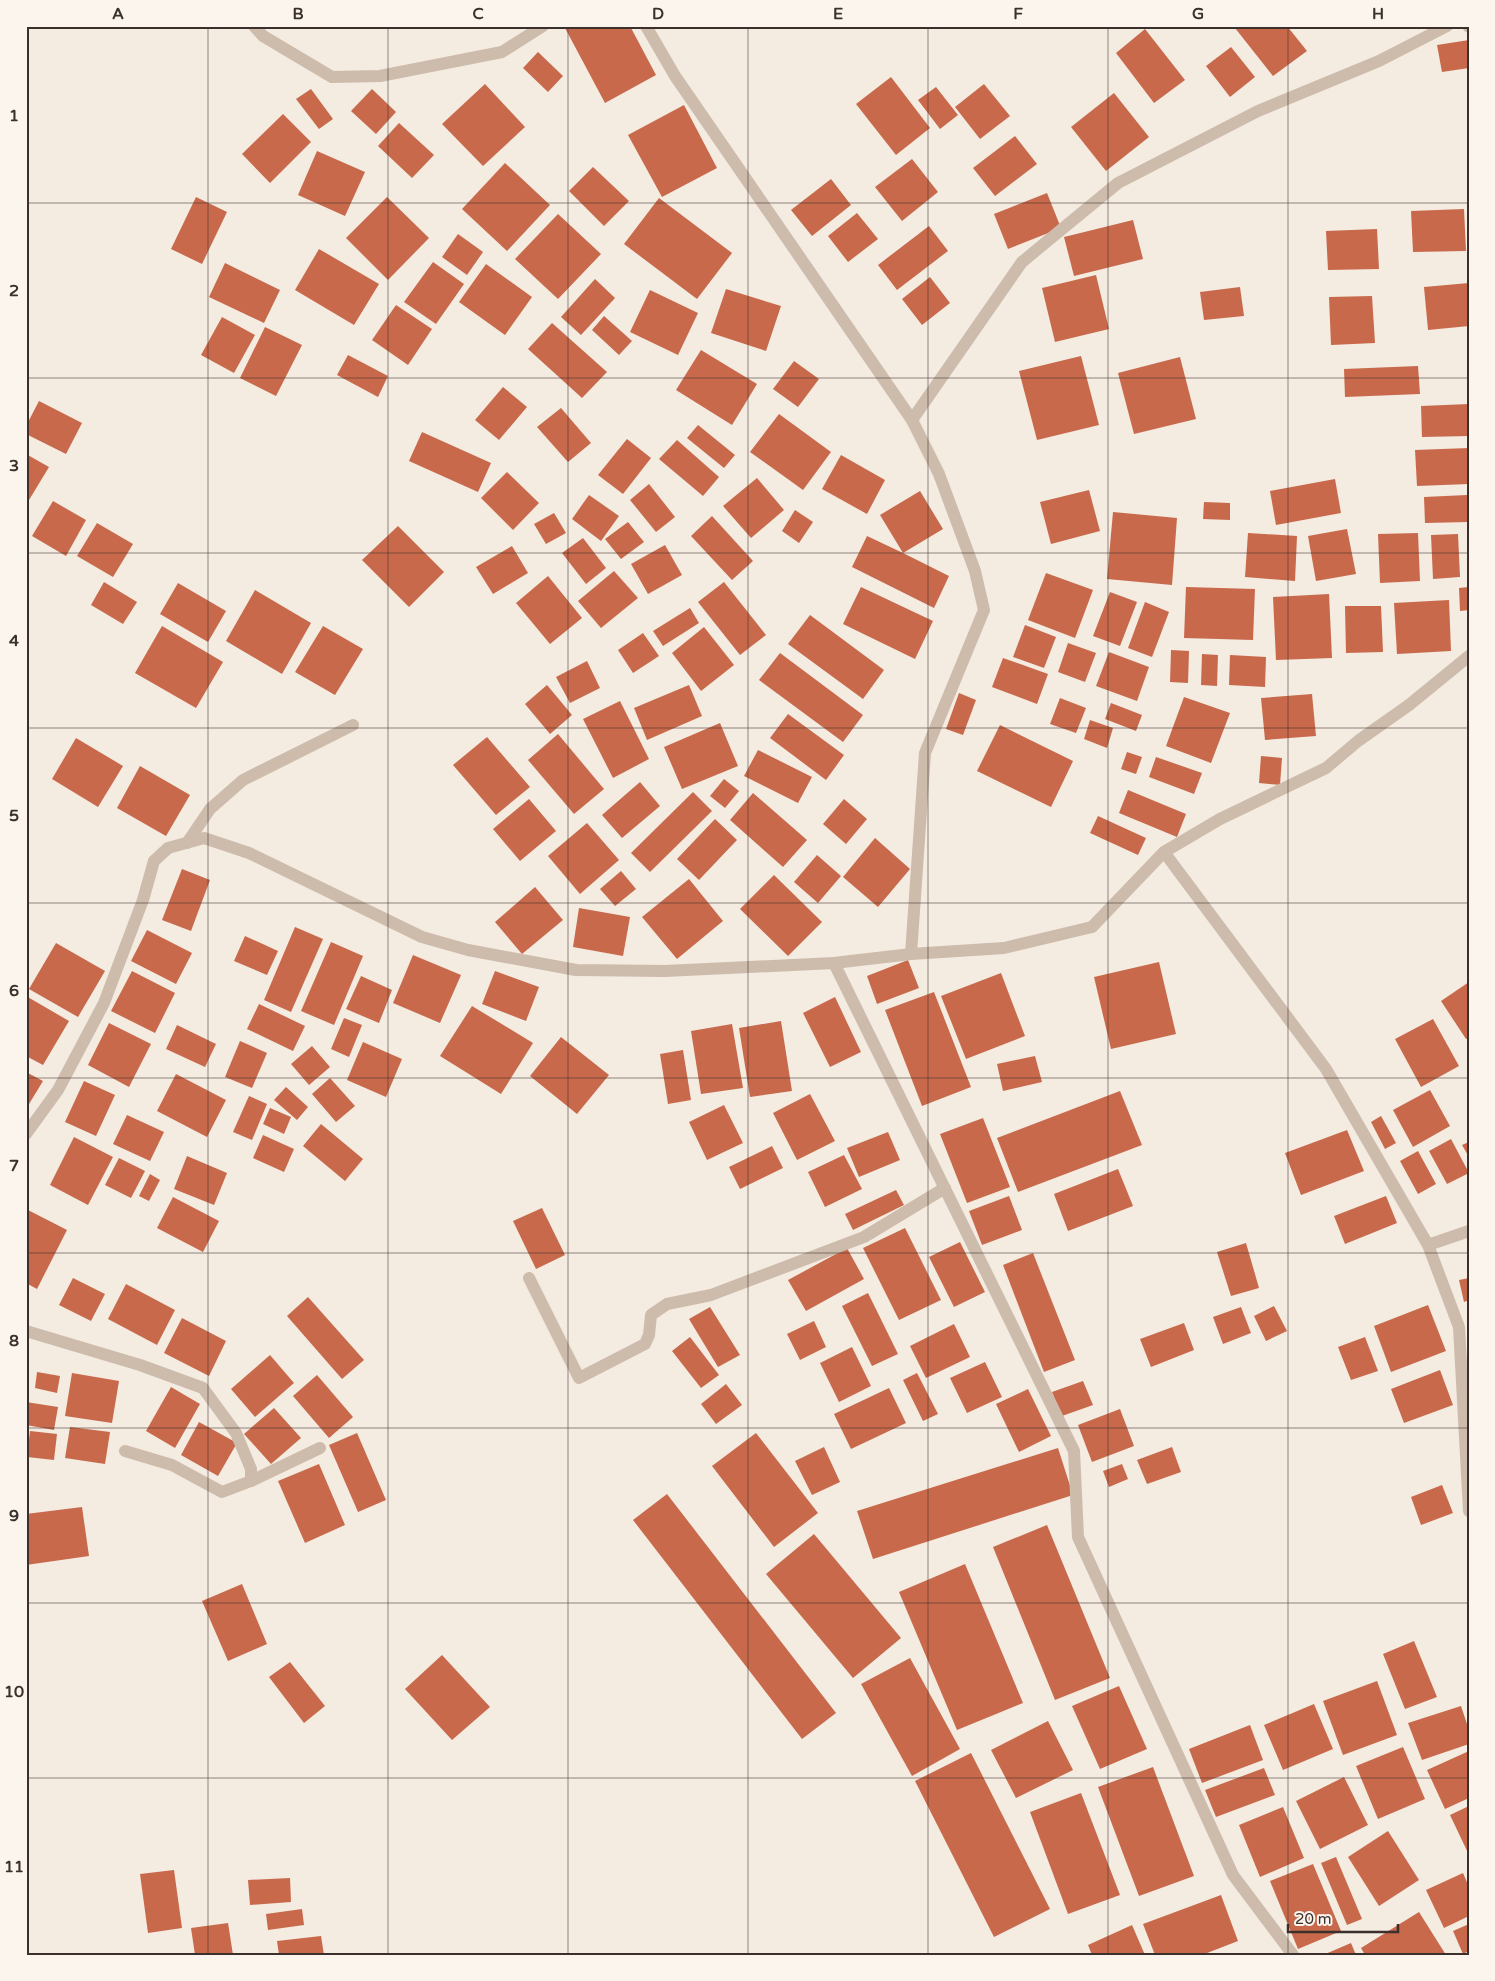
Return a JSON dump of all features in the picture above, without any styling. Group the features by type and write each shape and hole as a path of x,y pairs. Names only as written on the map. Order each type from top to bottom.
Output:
{"street":[{"path":"254,26 263,36 332,77 380,76 502,52 543,26"},
{"path":"646,26 675,76 912,420 938,474 975,571 984,610 925,753 911,954"},
{"path":"912,420 1022,262 1118,183 1258,112 1378,61 1447,26"},
{"path":"26,1134 58,1090 104,1003 143,900 154,861 168,848 204,838 250,853 422,937 468,950 576,970 665,971 834,963 911,954 1004,948 1092,927 1164,852 1220,819 1326,768 1358,741 1409,705 1469,656"},
{"path":"186,843 210,808 243,780 353,725"},
{"path":"1164,852 1326,1069 1428,1245 1459,1327 1469,1511"},
{"path":"834,963 1074,1451 1078,1537 1233,1875 1293,1955"},
{"path":"530,1278 579,1378 645,1344 649,1335 651,1315 667,1304 710,1296 864,1237 945,1188"},
{"path":"1428,1245 1469,1231"},
{"path":"26,1331 140,1365 203,1388 236,1433 251,1469 251,1481"},
{"path":"126,1451 172,1465 222,1492 251,1481 320,1448"}],"building":[{"path":"569,26 630,26 656,75 605,103 565,28"},
{"path":"1237,26 1287,26 1307,51 1273,76 1235,28"},
{"path":"1145,29 1185,80 1154,103 1116,53"},
{"path":"1469,40 1469,68 1442,72 1437,45"},
{"path":"1231,47 1255,77 1230,97 1206,66"},
{"path":"538,52 563,76 548,92 523,68"},
{"path":"891,77 930,128 896,155 856,104"},
{"path":"485,84 525,127 483,166 442,124"},
{"path":"984,84 1010,116 980,139 955,107"},
{"path":"936,87 958,115 940,129 918,100"},
{"path":"311,89 333,119 319,129 296,99"},
{"path":"372,89 396,112 376,134 351,111"},
{"path":"1114,93 1149,137 1106,171 1071,127"},
{"path":"684,105 717,168 662,197 628,135"},
{"path":"283,114 311,142 270,183 242,154"},
{"path":"399,123 434,155 412,178 378,146"},
{"path":"1015,136 1037,164 995,196 973,168"},
{"path":"317,151 365,172 345,216 298,195"},
{"path":"912,159 938,192 902,221 875,187"},
{"path":"505,163 550,205 507,251 462,209"},
{"path":"593,167 629,201 604,226 569,191"},
{"path":"831,179 851,205 812,236 791,210"},
{"path":"1047,193 1061,228 1008,249 994,214"},
{"path":"196,197 227,212 202,264 171,249"},
{"path":"387,197 429,238 388,280 346,238"},
{"path":"659,198 732,253 697,299 624,244"},
{"path":"1464,209 1466,251 1413,252 1411,211"},
{"path":"857,213 878,239 848,262 828,236"},
{"path":"558,214 601,254 558,299 515,259"},
{"path":"1133,220 1143,259 1074,276 1064,237"},
{"path":"929,226 948,251 897,290 878,265"},
{"path":"1377,229 1379,269 1328,270 1326,231"},
{"path":"458,234 483,252 467,275 442,257"},
{"path":"319,249 379,284 354,325 295,290"},
{"path":"433,262 464,284 436,324 404,302"},
{"path":"225,263 280,290 264,323 209,297"},
{"path":"486,264 532,297 505,335 459,302"},
{"path":"1096,275 1109,329 1055,342 1042,288"},
{"path":"930,277 950,303 922,325 902,299"},
{"path":"595,279 615,298 581,335 561,317"},
{"path":"1469,283 1469,326 1428,330 1424,287"},
{"path":"1240,287 1244,316 1204,320 1200,292"},
{"path":"726,289 781,306 766,351 711,333"},
{"path":"650,290 698,313 678,355 630,332"},
{"path":"1372,296 1375,343 1331,345 1329,297"},
{"path":"396,305 432,329 408,365 372,340"},
{"path":"604,316 632,341 619,355 592,330"},
{"path":"222,317 255,335 234,373 201,355"},
{"path":"552,323 607,372 582,398 528,349"},
{"path":"265,327 302,345 276,396 240,378"},
{"path":"701,350 757,384 732,425 676,390"},
{"path":"348,355 388,376 378,397 337,375"},
{"path":"1081,356 1099,425 1037,440 1019,371"},
{"path":"1180,357 1196,419 1134,434 1118,373"},
{"path":"794,361 819,379 798,407 773,389"},
{"path":"1418,366 1420,394 1345,397 1344,369"},
{"path":"503,387 527,407 499,440 475,420"},
{"path":"39,401 82,423 66,454 26,434 26,426"},
{"path":"1469,404 1469,436 1422,437 1421,406"},
{"path":"561,408 591,443 568,462 537,427"},
{"path":"779,414 831,452 803,490 750,452"},
{"path":"698,425 735,455 724,468 687,438"},
{"path":"422,432 491,463 478,492 409,461"},
{"path":"627,439 651,458 623,494 598,475"},
{"path":"677,440 719,477 703,496 659,459"},
{"path":"1469,448 1469,484 1417,486 1415,450"},
{"path":"26,454 49,467 26,505"},
{"path":"841,455 885,480 867,514 822,489"},
{"path":"507,472 539,503 513,530 481,498"},
{"path":"757,478 784,510 751,538 723,506"},
{"path":"1335,479 1341,513 1276,525 1270,491"},
{"path":"649,484 675,517 656,532 630,500"},
{"path":"1089,490 1100,531 1051,544 1040,502"},
{"path":"920,491 943,529 903,553 880,515"},
{"path":"589,495 619,516 601,541 572,519"},
{"path":"1467,495 1468,522 1425,523 1424,497"},
{"path":"53,501 86,520 66,556 32,536"},
{"path":"1204,502 1230,503 1230,520 1203,519"},
{"path":"795,510 813,522 799,543 782,531"},
{"path":"1113,512 1177,518 1172,585 1107,579"},
{"path":"554,513 566,533 546,544 534,524"},
{"path":"712,516 753,561 732,580 691,536"},
{"path":"628,522 644,542 621,559 605,539"},
{"path":"97,523 133,544 113,577 77,556"},
{"path":"398,526 444,572 409,607 362,560"},
{"path":"1347,529 1356,574 1316,581 1308,536"},
{"path":"1248,533 1297,536 1295,581 1245,577"},
{"path":"1418,533 1420,581 1380,583 1378,534"},
{"path":"1458,534 1460,577 1433,579 1431,535"},
{"path":"867,536 949,576 934,608 852,567"},
{"path":"583,538 606,568 586,584 562,553"},
{"path":"665,545 682,575 648,594 631,564"},
{"path":"512,546 528,573 493,594 476,567"},
{"path":"614,571 638,598 601,628 578,601"},
{"path":"1046,573 1093,590 1075,638 1028,620"},
{"path":"548,576 582,618 550,644 516,603"},
{"path":"104,582 137,602 123,624 91,605"},
{"path":"724,582 766,635 740,655 698,602"},
{"path":"178,583 226,611 208,642 160,614"},
{"path":"861,587 933,621 915,659 843,624"},
{"path":"1186,587 1255,589 1253,640 1184,638"},
{"path":"1469,587 1469,610 1460,611 1459,588"},
{"path":"255,590 311,623 282,674 226,641"},
{"path":"1110,592 1137,602 1120,646 1093,636"},
{"path":"1329,594 1332,658 1276,660 1273,597"},
{"path":"1449,600 1451,651 1397,654 1394,603"},
{"path":"1145,602 1169,612 1152,657 1128,648"},
{"path":"1345,606 1381,606 1383,652 1346,653"},
{"path":"690,608 699,623 663,646 653,631"},
{"path":"810,615 884,670 863,699 788,644"},
{"path":"1025,625 1056,637 1044,668 1013,657"},
{"path":"162,626 223,662 196,708 135,673"},
{"path":"323,626 363,649 335,695 295,672"},
{"path":"704,627 734,665 701,691 672,653"},
{"path":"643,633 659,656 633,673 618,650"},
{"path":"1068,643 1096,653 1085,682 1058,672"},
{"path":"1171,650 1189,651 1188,683 1170,682"},
{"path":"1109,652 1149,667 1137,701 1096,686"},
{"path":"780,653 863,715 843,742 759,680"},
{"path":"1202,654 1218,655 1217,686 1201,685"},
{"path":"1230,655 1266,657 1265,687 1229,685"},
{"path":"1003,658 1048,674 1037,704 992,687"},
{"path":"587,661 600,688 570,703 556,677"},
{"path":"547,685 572,715 550,734 525,704"},
{"path":"689,685 702,716 647,740 634,708"},
{"path":"959,693 976,700 963,735 946,729"},
{"path":"1312,694 1316,736 1265,740 1261,698"},
{"path":"1184,697 1230,713 1211,763 1166,746"},
{"path":"1060,698 1086,708 1076,733 1050,724"},
{"path":"620,701 649,759 613,778 583,719"},
{"path":"1111,703 1142,715 1136,731 1105,719"},
{"path":"788,714 844,755 826,780 770,738"},
{"path":"1090,720 1113,728 1107,748 1084,739"},
{"path":"720,723 738,766 682,789 664,747"},
{"path":"1000,725 1073,761 1051,807 977,771"},
{"path":"558,734 604,789 574,814 528,760"},
{"path":"487,737 530,787 496,815 453,765"},
{"path":"76,738 123,766 98,807 52,779"},
{"path":"758,750 812,777 798,803 744,776"},
{"path":"1127,752 1142,757 1136,774 1121,769"},
{"path":"1261,756 1282,758 1280,785 1259,783"},
{"path":"1156,757 1202,773 1194,794 1149,777"},
{"path":"140,766 190,795 166,836 117,808"},
{"path":"724,779 739,791 725,808 710,796"},
{"path":"640,782 660,806 622,838 602,815"},
{"path":"1128,790 1186,814 1177,837 1119,813"},
{"path":"693,792 712,811 650,872 631,853"},
{"path":"753,793 807,840 783,867 730,820"},
{"path":"529,799 556,831 520,861 493,829"},
{"path":"844,799 867,819 846,844 823,824"},
{"path":"1098,816 1146,838 1138,855 1090,833"},
{"path":"715,819 737,840 699,880 677,859"},
{"path":"587,823 619,860 580,894 548,856"},
{"path":"875,838 910,869 878,907 843,877"},
{"path":"817,855 841,876 818,903 794,882"},
{"path":"182,869 210,880 191,931 162,920"},
{"path":"621,871 636,889 615,906 600,889"},
{"path":"774,875 822,922 788,956 740,909"},
{"path":"689,879 723,921 677,959 642,917"},
{"path":"535,887 563,920 522,954 495,922"},
{"path":"579,908 630,917 623,956 573,947"},
{"path":"295,927 323,939 291,1012 264,1000"},
{"path":"147,930 192,953 176,984 131,961"},
{"path":"245,936 278,951 267,975 234,961"},
{"path":"331,942 363,956 334,1025 301,1011"},
{"path":"56,943 105,971 78,1017 29,989"},
{"path":"413,955 461,975 440,1023 393,1003"},
{"path":"908,960 919,988 877,1004 867,976"},
{"path":"1159,962 1176,1034 1111,1049 1094,977"},
{"path":"132,971 175,993 155,1033 111,1011"},
{"path":"495,971 539,987 526,1021 482,1004"},
{"path":"1001,973 1025,1036 966,1059 941,996"},
{"path":"361,976 392,990 379,1023 346,1009"},
{"path":"1469,982 1469,1038 1466,1039 1441,1001"},
{"path":"934,992 971,1087 922,1106 885,1010"},
{"path":"26,996 69,1021 43,1065 26,1056"},
{"path":"835,997 861,1052 830,1067 803,1013"},
{"path":"259,1004 305,1026 293,1051 247,1029"},
{"path":"472,1006 533,1043 501,1094 440,1056"},
{"path":"344,1018 362,1025 349,1057 331,1049"},
{"path":"1433,1019 1459,1066 1421,1087 1395,1039"},
{"path":"781,1021 792,1091 750,1097 739,1028"},
{"path":"109,1023 151,1044 129,1087 88,1065"},
{"path":"732,1024 743,1088 701,1094 691,1031"},
{"path":"177,1025 216,1044 205,1067 166,1049"},
{"path":"561,1037 609,1075 577,1114 530,1076"},
{"path":"240,1041 267,1053 252,1088 225,1077"},
{"path":"363,1042 402,1059 386,1097 347,1080"},
{"path":"312,1046 330,1067 309,1085 291,1064"},
{"path":"683,1050 691,1100 668,1104 660,1054"},
{"path":"1035,1056 1042,1082 1003,1091 997,1064"},
{"path":"26,1072 43,1081 26,1109"},
{"path":"176,1074 226,1100 207,1137 157,1111"},
{"path":"330,1078 355,1106 336,1122 312,1094"},
{"path":"84,1081 115,1095 96,1136 65,1122"},
{"path":"286,1087 308,1107 297,1120 274,1100"},
{"path":"1430,1090 1450,1126 1413,1147 1393,1110"},
{"path":"1120,1091 1142,1145 1018,1192 997,1138"},
{"path":"810,1094 835,1141 797,1160 773,1113"},
{"path":"249,1096 267,1104 252,1140 233,1132"},
{"path":"724,1105 743,1143 707,1160 689,1122"},
{"path":"270,1108 291,1117 284,1134 263,1124"},
{"path":"127,1115 164,1132 150,1161 113,1144"},
{"path":"1381,1116 1396,1143 1385,1149 1371,1122"},
{"path":"983,1118 1010,1187 967,1203 940,1134"},
{"path":"321,1124 363,1159 345,1181 303,1146"},
{"path":"1347,1130 1364,1171 1301,1195 1285,1153"},
{"path":"888,1132 900,1160 859,1177 847,1148"},
{"path":"263,1135 294,1149 284,1172 253,1158"},
{"path":"74,1137 113,1157 88,1205 50,1185"},
{"path":"1451,1139 1469,1173 1447,1184 1429,1151"},
{"path":"1469,1142 1469,1157 1462,1145"},
{"path":"772,1146 783,1168 740,1189 729,1167"},
{"path":"1418,1151 1436,1184 1418,1194 1400,1161"},
{"path":"844,1155 862,1189 825,1207 808,1172"},
{"path":"187,1156 227,1173 214,1205 174,1189"},
{"path":"119,1158 145,1171 131,1198 105,1185"},
{"path":"1118,1169 1133,1206 1068,1231 1054,1194"},
{"path":"150,1174 160,1180 149,1201 139,1196"},
{"path":"896,1190 904,1205 853,1230 845,1214"},
{"path":"1009,1196 1022,1230 982,1245 969,1211"},
{"path":"1386,1196 1397,1223 1345,1244 1334,1216"},
{"path":"173,1197 219,1221 203,1252 157,1228"},
{"path":"542,1208 565,1255 536,1269 513,1221"},
{"path":"26,1209 67,1230 37,1289 26,1283"},
{"path":"905,1228 941,1300 899,1320 863,1248"},
{"path":"960,1242 985,1292 954,1307 929,1257"},
{"path":"1246,1243 1259,1288 1231,1296 1217,1252"},
{"path":"847,1248 864,1279 806,1311 788,1280"},
{"path":"1033,1253 1075,1360 1044,1372 1003,1265"},
{"path":"73,1278 105,1294 91,1321 59,1305"},
{"path":"1469,1278 1469,1300 1464,1302 1459,1280"},
{"path":"126,1284 175,1310 157,1345 108,1319"},
{"path":"868,1293 898,1354 872,1366 842,1306"},
{"path":"308,1297 364,1360 342,1379 287,1316"},
{"path":"1428,1305 1446,1351 1391,1372 1374,1326"},
{"path":"1274,1306 1287,1331 1266,1341 1254,1316"},
{"path":"710,1307 740,1355 718,1367 689,1319"},
{"path":"1241,1307 1251,1333 1223,1344 1213,1317"},
{"path":"182,1318 226,1341 209,1376 164,1353"},
{"path":"814,1321 826,1347 800,1360 787,1334"},
{"path":"1184,1323 1194,1350 1151,1367 1140,1339"},
{"path":"954,1324 970,1357 926,1378 910,1346"},
{"path":"690,1337 719,1375 701,1388 672,1351"},
{"path":"1365,1337 1378,1371 1351,1380 1338,1347"},
{"path":"852,1347 871,1386 839,1402 820,1363"},
{"path":"270,1355 294,1383 255,1417 231,1389"},
{"path":"985,1362 1002,1397 967,1413 950,1378"},
{"path":"1440,1370 1453,1405 1404,1423 1391,1389"},
{"path":"37,1372 60,1376 57,1393 35,1388"},
{"path":"72,1373 119,1381 112,1423 65,1416"},
{"path":"917,1373 938,1414 923,1421 903,1380"},
{"path":"317,1375 353,1417 329,1438 293,1396"},
{"path":"1083,1381 1093,1405 1062,1416 1052,1392"},
{"path":"726,1384 742,1405 716,1424 701,1404"},
{"path":"171,1387 200,1404 175,1448 146,1431"},
{"path":"889,1388 906,1423 851,1449 834,1414"},
{"path":"1028,1389 1051,1436 1019,1452 996,1404"},
{"path":"26,1402 58,1407 54,1430 26,1425"},
{"path":"274,1408 301,1438 271,1464 244,1434"},
{"path":"1120,1409 1134,1446 1092,1462 1078,1425"},
{"path":"199,1422 237,1443 218,1476 181,1455"},
{"path":"70,1427 110,1432 105,1464 65,1458"},
{"path":"30,1431 57,1434 54,1460 27,1457"},
{"path":"357,1433 386,1500 358,1512 329,1445"},
{"path":"756,1433 818,1513 774,1547 712,1466"},
{"path":"824,1447 840,1482 812,1495 795,1461"},
{"path":"1172,1447 1181,1472 1147,1484 1137,1460"},
{"path":"1058,1448 1073,1495 873,1559 857,1511"},
{"path":"319,1464 345,1525 305,1543 278,1481"},
{"path":"1122,1464 1128,1479 1109,1487 1103,1471"},
{"path":"1442,1485 1453,1513 1421,1525 1411,1497"},
{"path":"667,1494 836,1713 802,1739 633,1520"},
{"path":"82,1507 89,1556 26,1565 26,1514"},
{"path":"1047,1525 1110,1678 1055,1700 993,1547"},
{"path":"814,1534 901,1638 853,1678 766,1574"},
{"path":"965,1564 1023,1703 957,1730 899,1592"},
{"path":"242,1584 267,1644 228,1661 202,1601"},
{"path":"1414,1641 1437,1697 1405,1709 1383,1654"},
{"path":"442,1655 490,1707 452,1740 405,1689"},
{"path":"910,1658 960,1749 912,1776 861,1684"},
{"path":"290,1662 325,1706 304,1723 269,1677"},
{"path":"1377,1681 1397,1735 1343,1755 1323,1701"},
{"path":"1119,1686 1147,1749 1100,1769 1072,1706"},
{"path":"1314,1704 1333,1749 1283,1770 1264,1725"},
{"path":"1461,1706 1469,1730 1469,1744 1422,1760 1408,1723"},
{"path":"1048,1721 1073,1770 1016,1798 991,1750"},
{"path":"1250,1725 1263,1760 1202,1783 1189,1749"},
{"path":"1403,1747 1425,1799 1378,1819 1356,1766"},
{"path":"1469,1751 1469,1798 1445,1809 1427,1770"},
{"path":"971,1753 1050,1909 994,1937 915,1781"},
{"path":"1153,1767 1194,1876 1139,1896 1098,1787"},
{"path":"1264,1768 1275,1795 1216,1817 1205,1790"},
{"path":"1344,1777 1368,1825 1320,1849 1296,1801"},
{"path":"1081,1793 1120,1895 1068,1914 1030,1812"},
{"path":"1469,1806 1469,1855 1450,1815"},
{"path":"1283,1807 1304,1858 1260,1877 1239,1825"},
{"path":"1388,1831 1419,1880 1379,1906 1348,1857"},
{"path":"1336,1857 1362,1919 1347,1925 1321,1863"},
{"path":"1313,1864 1341,1931 1298,1949 1270,1881"},
{"path":"174,1870 182,1928 148,1933 140,1874"},
{"path":"1463,1873 1469,1887 1469,1916 1444,1928 1426,1890"},
{"path":"290,1878 291,1902 250,1905 248,1880"},
{"path":"1221,1895 1238,1941 1202,1955 1155,1955 1143,1924"},
{"path":"302,1909 304,1925 268,1930 266,1914"},
{"path":"1419,1912 1446,1955 1365,1955 1361,1948"},
{"path":"228,1923 233,1955 195,1955 191,1928"},
{"path":"1469,1924 1469,1951 1463,1954 1453,1931"},
{"path":"1132,1925 1145,1955 1092,1955 1088,1945"},
{"path":"321,1936 324,1955 279,1955 277,1941"},
{"path":"1351,1943 1356,1955 1323,1955"}]}
